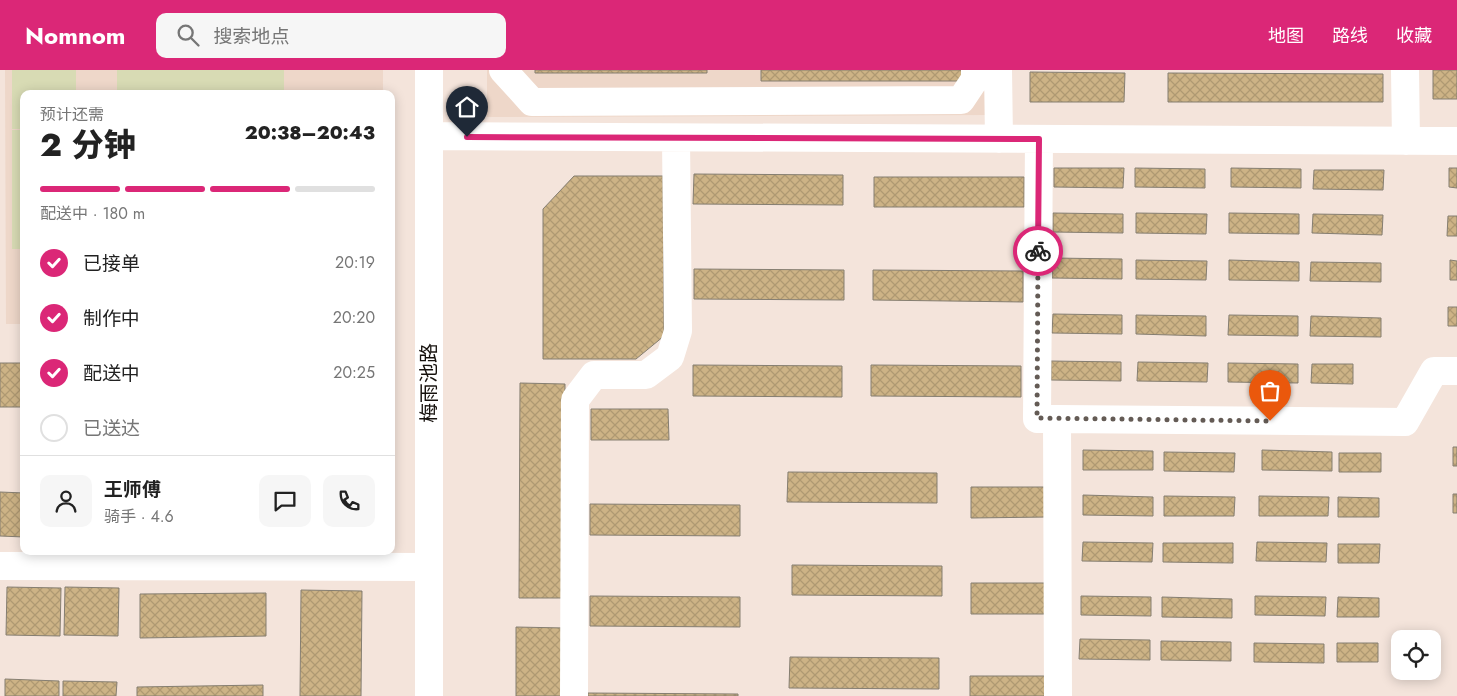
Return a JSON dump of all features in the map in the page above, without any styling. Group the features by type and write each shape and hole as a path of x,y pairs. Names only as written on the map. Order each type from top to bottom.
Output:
{"street":[{"name":"梅雨池路","path":"429,70 429,696"},
{"path":"503,70 532,102 961,100 975,79 975,70"},
{"path":"998,70 999,139"},
{"path":"1405,70 1406,141"},
{"path":"429,136 1457,141"},
{"path":"574,696 575,400 594,375 646,375 670,357 678,331 676,138"},
{"path":"1039,139 1037,418 1405,422 1434,371 1457,371"},
{"path":"1057,419 1058,696"},
{"path":"0,566 429,567"}],"shaded area":[{"path":"5,70 383,70 383,90 20,90 20,324 6,324"},
{"path":"487,70 989,70 989,115 487,117"}],"green space":[{"path":"12,70 76,70 76,90 20,90 20,129 12,129"},
{"path":"117,70 284,70 284,90 117,90"},
{"path":"12,130 20,130 20,249 12,249"}],"building":[{"path":"535,70 707,70 707,73 535,73"},
{"path":"761,70 967,70 967,81 761,81"},
{"path":"1433,70 1457,70 1457,99 1433,99"},
{"path":"1030,72 1125,73 1124,102 1030,102"},
{"path":"1168,73 1383,74 1383,102 1168,102"},
{"path":"1054,168 1124,168 1123,188 1054,187"},
{"path":"1135,168 1205,169 1205,188 1135,187"},
{"path":"1231,168 1301,169 1301,188 1231,187"},
{"path":"1449,168 1457,168 1457,188 1449,187"},
{"path":"1314,170 1384,170 1383,190 1313,189"},
{"path":"694,174 843,175 843,205 693,204"},
{"path":"574,176 663,176 664,336 636,359 543,359 543,209"},
{"path":"874,177 1024,177 1024,207 874,207"},
{"path":"1053,213 1123,214 1123,233 1053,232"},
{"path":"1136,213 1207,214 1206,234 1136,233"},
{"path":"1229,213 1299,214 1299,234 1229,233"},
{"path":"1313,214 1383,215 1382,235 1312,233"},
{"path":"1448,216 1457,216 1457,236 1447,236"},
{"path":"1053,258 1122,259 1122,279 1052,278"},
{"path":"1136,260 1207,261 1206,280 1136,279"},
{"path":"1229,260 1299,262 1299,281 1229,280"},
{"path":"1450,260 1457,261 1457,280 1450,280"},
{"path":"1311,262 1381,263 1381,282 1310,281"},
{"path":"694,269 844,270 844,300 694,299"},
{"path":"873,270 1023,271 1023,302 873,300"},
{"path":"1448,307 1457,307 1457,326 1448,326"},
{"path":"1053,314 1122,315 1122,334 1052,333"},
{"path":"1136,315 1206,316 1206,336 1136,334"},
{"path":"1229,315 1298,316 1298,336 1228,335"},
{"path":"1311,316 1381,318 1381,337 1310,336"},
{"path":"1051,361 1121,362 1121,381 1051,380"},
{"path":"1138,362 1208,363 1207,382 1137,381"},
{"path":"0,363 20,363 20,407 0,407"},
{"path":"1228,363 1298,364 1298,383 1228,382"},
{"path":"1312,364 1353,364 1353,384 1311,383"},
{"path":"693,365 842,366 842,397 693,396"},
{"path":"871,365 1021,366 1021,397 871,396"},
{"path":"520,383 565,384 564,598 519,598"},
{"path":"591,409 668,409 669,440 591,440"},
{"path":"1453,447 1457,447 1457,466 1453,466"},
{"path":"1083,450 1153,451 1153,470 1083,470"},
{"path":"1262,450 1332,452 1332,471 1262,470"},
{"path":"1164,452 1235,453 1234,472 1164,471"},
{"path":"1339,453 1381,453 1381,472 1339,472"},
{"path":"788,472 937,473 937,503 787,502"},
{"path":"971,487 1048,487 1048,517 971,518"},
{"path":"0,492 20,493 20,537 0,536"},
{"path":"1453,494 1457,494 1457,513 1453,513"},
{"path":"1083,495 1153,497 1153,516 1083,515"},
{"path":"1164,496 1235,497 1234,516 1164,516"},
{"path":"1259,496 1329,497 1328,516 1259,516"},
{"path":"1338,497 1379,498 1379,517 1338,517"},
{"path":"590,504 740,505 740,536 590,535"},
{"path":"1083,542 1153,543 1152,562 1082,561"},
{"path":"1257,542 1327,543 1326,562 1256,561"},
{"path":"1163,543 1233,543 1233,563 1163,562"},
{"path":"1338,544 1380,544 1379,563 1338,563"},
{"path":"792,565 942,566 942,596 792,595"},
{"path":"971,583 1048,583 1048,614 971,614"},
{"path":"7,587 61,588 60,636 6,635"},
{"path":"65,587 119,588 118,636 64,635"},
{"path":"301,590 362,591 361,696 300,696"},
{"path":"266,593 266,636 140,638 140,594"},
{"path":"590,596 740,597 740,627 590,626"},
{"path":"1081,596 1151,597 1151,616 1081,615"},
{"path":"1255,596 1326,597 1325,616 1255,615"},
{"path":"1162,597 1232,599 1232,618 1162,617"},
{"path":"1338,597 1379,598 1379,617 1337,617"},
{"path":"516,627 565,628 565,696 516,696"},
{"path":"1080,639 1150,640 1150,660 1079,659"},
{"path":"1161,641 1231,642 1231,661 1161,660"},
{"path":"1254,643 1324,644 1324,663 1254,662"},
{"path":"1337,643 1378,643 1378,662 1337,662"},
{"path":"790,657 939,658 939,689 789,688"},
{"path":"970,676 1047,676 1047,696 970,696"},
{"path":"5,679 59,681 59,696 5,696"},
{"path":"63,681 117,682 116,696 63,696"},
{"path":"263,685 263,696 137,696 137,687"},
{"path":"588,693 738,694 738,696 588,696"}],"way so far":[{"path":"1038,251 1037,418 1270,421"}],"route":[{"path":"467,137 1039,139 1038,251"}]}
